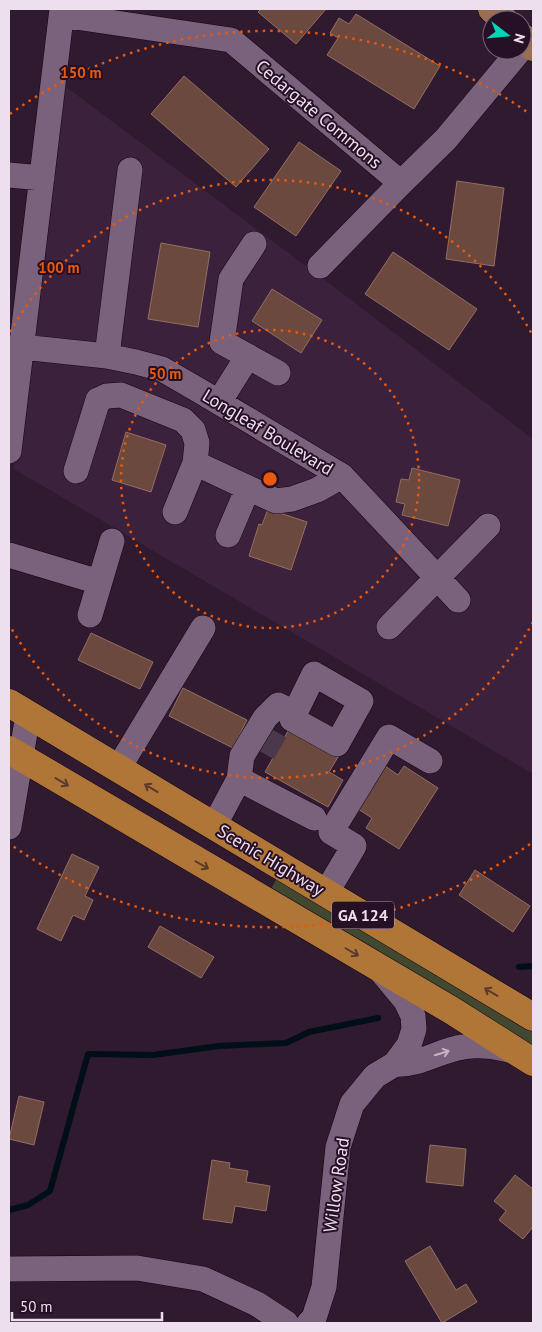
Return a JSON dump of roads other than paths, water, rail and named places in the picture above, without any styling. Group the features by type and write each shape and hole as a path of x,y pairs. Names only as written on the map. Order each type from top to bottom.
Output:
{"highway":[{"name":"Scenic Highway","path":"19,709 533,1017"},
{"name":"GA 124","path":"14,754 451,1010 526,1057"}],"street":[{"path":"9,451 62,12"},
{"name":"Cedargate Commons","path":"62,12 231,40 401,183"},
{"path":"320,266 446,139 512,60"},
{"path":"107,356 130,170"},
{"path":"9,175 42,178"},
{"path":"254,244 231,279 222,342 278,373"},
{"name":"Longleaf Boulevard","path":"22,347 107,356 162,369 219,402 342,476 458,600"},
{"path":"219,402 248,356"},
{"path":"148,406 162,369"},
{"path":"76,471 98,400 107,396 122,395 182,420 193,430 198,443 195,463 175,512"},
{"path":"195,463 276,501 292,499 316,490 342,476"},
{"path":"228,535 248,488"},
{"path":"389,627 488,526"},
{"path":"90,614 112,541"},
{"path":"9,555 99,582"},
{"path":"118,769 203,628"},
{"path":"9,827 19,709"},
{"path":"239,779 242,756 265,718 283,715"},
{"path":"326,893 354,846 331,832 388,737 430,761"},
{"path":"214,826 239,779 256,764 263,752"},
{"path":"239,779 314,818"},
{"path":"380,968 406,1001 412,1016 414,1029 409,1045 395,1064"},
{"path":"395,1064 405,1065 462,1047 488,1045 526,1057"},
{"name":"Willow Road","path":"308,1323 314,1318 324,1287 338,1147 352,1104 376,1076 395,1064"},
{"path":"9,1269 137,1268 203,1279 257,1304 286,1323"}],"waterway":[{"path":"519,967 533,966"},
{"path":"9,1210 28,1205 50,1191 88,1054 153,1055 219,1046 286,1043 309,1032 378,1018"}],"tunnel":[{"path":"263,753 278,727"}]}
